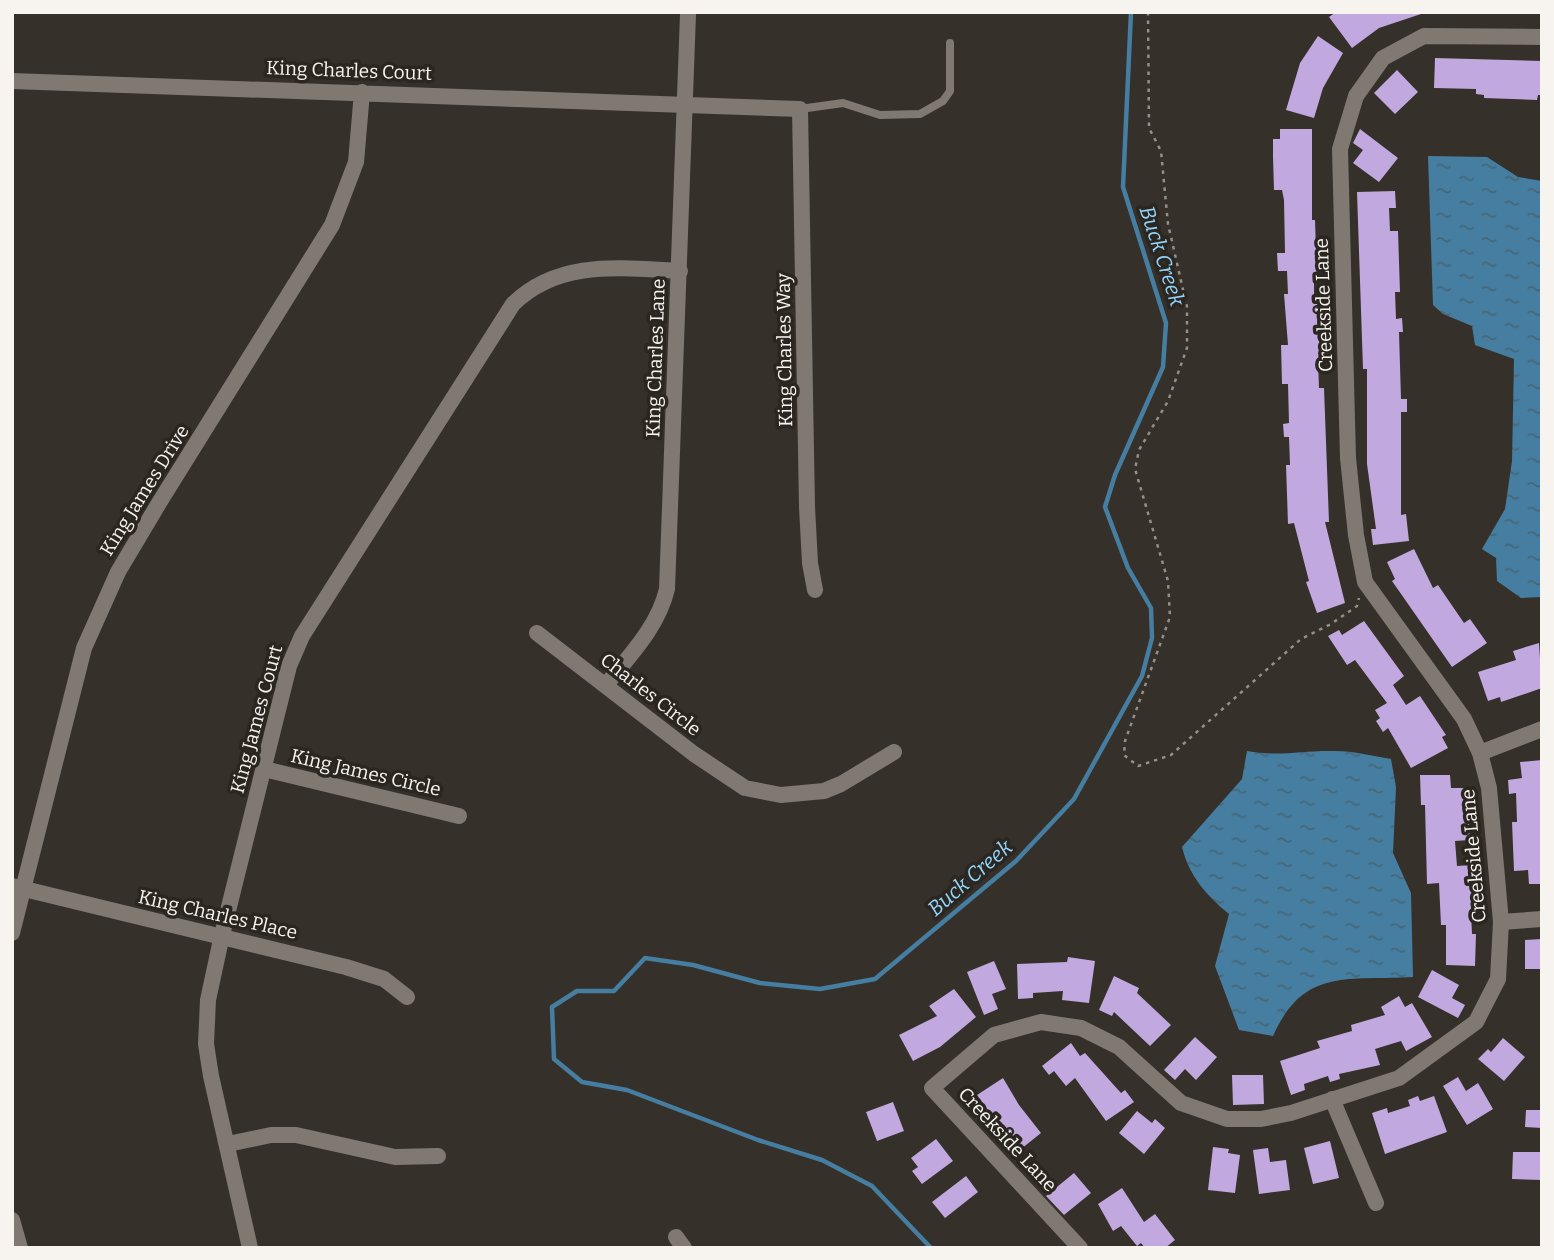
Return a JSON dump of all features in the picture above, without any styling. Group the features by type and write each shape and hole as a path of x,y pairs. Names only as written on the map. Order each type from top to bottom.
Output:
{"street":[{"name":"King Charles Lane","path":"606,685 659,614 667,589 688,14"},
{"name":"Creekside Lane","path":"1080,1248 932,1088 993,1035 1041,1022 1081,1028 1119,1047 1181,1103 1227,1119 1261,1119 1399,1078 1476,1022 1498,979 1501,922 1489,788 1480,752 1464,719 1365,582 1356,535 1349,458 1340,149 1356,96 1382,58 1424,36 1542,37"},
{"name":"King Charles Court","path":"12,80 800,109"},
{"name":"King James Drive","path":"12,933 18,887 84,648 110,588 145,526 332,225 356,162 362,92"},
{"name":"King Charles Way","path":"800,109 807,507 810,563 815,590"},
{"name":"King James Court","path":"250,1248 206,1044 210,983 289,666 302,636 513,304 536,285 568,272 603,268 680,271"},
{"name":"Charles Circle","path":"537,633 694,754 741,786 780,795 815,793 841,785 894,752"},
{"path":"1480,752 1542,729"},
{"name":"King James Circle","path":"264,769 459,816"},
{"name":"King Charles Place","path":"18,887 222,935 384,979 407,997"},
{"path":"1501,922 1542,919"},
{"path":"1332,1099 1376,1203"},
{"path":"228,1144 271,1135 296,1135 395,1157 438,1156"},
{"path":"12,1220 20,1248"}],"lane":[{"path":"800,109 843,103 865,113 897,116 932,110 950,91 950,43"}],"path":[{"path":"1149,12 1149,128 1161,151 1168,224 1187,307 1187,348 1168,401 1139,450 1135,469 1168,581 1170,617 1125,741 1124,755 1138,766 1171,755 1301,639 1331,624 1357,606 1365,582"}],"water":[{"path":"1428,156 1487,157 1518,177 1542,181 1542,597 1521,598 1497,581 1496,558 1482,549 1505,509 1512,461 1514,359 1475,345 1472,326 1443,314 1433,305"},
{"path":"1247,751 1342,751 1391,759 1396,787 1393,853 1411,893 1413,977 1348,979 1314,988 1299,998 1285,1014 1273,1036 1239,1030 1215,966 1229,914 1200,885 1189,867 1182,847 1242,779"}],"building":[{"path":"1336,12 1421,14 1379,28 1352,48 1329,17"},
{"path":"1318,36 1343,53 1323,88 1314,118 1286,110 1300,63"},
{"path":"1435,58 1542,61 1542,95 1538,95 1537,100 1484,98 1484,95 1476,94 1476,89 1434,88"},
{"path":"1397,70 1418,92 1395,114 1374,93"},
{"path":"1280,129 1312,129 1312,220 1315,220 1317,280 1314,280 1314,304 1320,304 1319,388 1324,388 1329,522 1325,522 1345,603 1317,613 1306,582 1309,581 1294,523 1288,524 1286,465 1290,465 1289,437 1284,437 1283,424 1289,423 1288,384 1282,384 1281,345 1288,345 1284,294 1288,294 1287,271 1278,271 1277,253 1285,253 1284,200 1282,190 1274,190 1273,157 1273,139 1280,139"},
{"path":"1360,129 1398,158 1379,182 1353,163 1363,150 1353,143"},
{"path":"1395,191 1396,208 1389,208 1390,231 1398,231 1400,292 1395,292 1396,319 1402,318 1403,332 1399,332 1401,399 1407,399 1407,412 1401,412 1401,515 1406,514 1409,541 1373,545 1371,529 1376,529 1367,464 1367,369 1363,369 1357,192"},
{"path":"1414,549 1433,588 1438,585 1464,623 1470,619 1487,643 1452,667 1392,581 1395,579 1387,562"},
{"path":"1364,621 1404,676 1393,685 1406,705 1420,696 1446,735 1442,737 1448,748 1411,768 1388,728 1383,732 1376,721 1380,718 1375,710 1387,703 1355,660 1347,665 1328,636 1339,630 1342,635"},
{"path":"1539,643 1542,688 1501,702 1500,697 1488,701 1478,672 1516,660 1513,651"},
{"path":"1542,760 1542,884 1529,884 1528,870 1514,871 1512,822 1517,822 1516,793 1509,794 1508,780 1522,778 1520,762"},
{"path":"1420,775 1450,775 1451,788 1467,788 1470,840 1455,841 1457,866 1473,865 1476,912 1471,912 1472,934 1476,934 1475,966 1446,965 1446,925 1441,925 1439,883 1427,884 1425,805 1421,805"},
{"path":"1542,939 1542,969 1525,969 1525,940"},
{"path":"1068,957 1095,961 1089,1003 1062,1000 1063,991 1033,993 1033,998 1018,999 1017,964 1067,962"},
{"path":"994,961 1006,989 992,994 998,1009 984,1015 967,972"},
{"path":"1432,970 1459,985 1452,998 1465,1005 1458,1018 1418,997"},
{"path":"1114,976 1139,988 1137,993 1171,1025 1150,1046 1114,1012 1112,1016 1099,1010"},
{"path":"954,989 976,1017 940,1047 913,1061 899,1035 937,1016 929,1006"},
{"path":"1399,996 1405,1007 1412,1003 1432,1037 1406,1051 1401,1041 1375,1049 1380,1065 1339,1074 1340,1079 1330,1082 1328,1076 1304,1084 1305,1090 1291,1095 1280,1061 1320,1048 1317,1041 1352,1031 1351,1025 1385,1015 1381,1007"},
{"path":"1195,1037 1217,1057 1196,1080 1185,1069 1175,1080 1164,1070"},
{"path":"1503,1038 1525,1057 1504,1081 1478,1059 1488,1049 1491,1052"},
{"path":"1071,1043 1080,1056 1085,1053 1121,1093 1125,1090 1134,1102 1106,1121 1075,1078 1066,1086 1054,1071 1049,1075 1042,1066"},
{"path":"1232,1075 1263,1075 1264,1104 1233,1105"},
{"path":"1458,1077 1466,1091 1478,1083 1493,1109 1467,1125 1443,1086"},
{"path":"1003,1078 1019,1105 1041,1133 1011,1157 975,1117 987,1109 977,1095"},
{"path":"1418,1096 1420,1101 1434,1096 1447,1132 1385,1154 1372,1113 1387,1108 1388,1113 1410,1106 1408,1100"},
{"path":"893,1102 904,1131 877,1141 866,1112"},
{"path":"1526,1110 1542,1110 1542,1128 1525,1127"},
{"path":"1137,1111 1152,1123 1155,1119 1165,1128 1144,1154 1119,1133"},
{"path":"936,1139 953,1161 922,1184 912,1171 918,1167 911,1158"},
{"path":"1330,1141 1339,1178 1313,1184 1304,1148"},
{"path":"1213,1147 1229,1149 1228,1153 1240,1155 1235,1193 1208,1190"},
{"path":"1268,1148 1270,1162 1286,1160 1290,1190 1259,1194 1253,1150"},
{"path":"1513,1152 1542,1152 1542,1180 1512,1179"},
{"path":"1074,1173 1091,1193 1064,1215 1046,1196"},
{"path":"966,1176 978,1192 945,1218 932,1202"},
{"path":"1122,1188 1144,1222 1155,1214 1175,1240 1165,1248 1145,1248 1141,1243 1137,1246 1121,1226 1113,1231 1098,1204"}],"waterway":[{"name":"Buck Creek","path":"931,1248 872,1186 822,1160 758,1140 627,1090 582,1082 554,1059 552,1007 577,991 614,991 645,958 693,965 760,983 820,989 875,979 1016,861 1074,799 1142,676 1152,638 1151,608 1128,568 1105,507 1115,475 1163,367 1166,323 1123,187 1131,12"}]}
